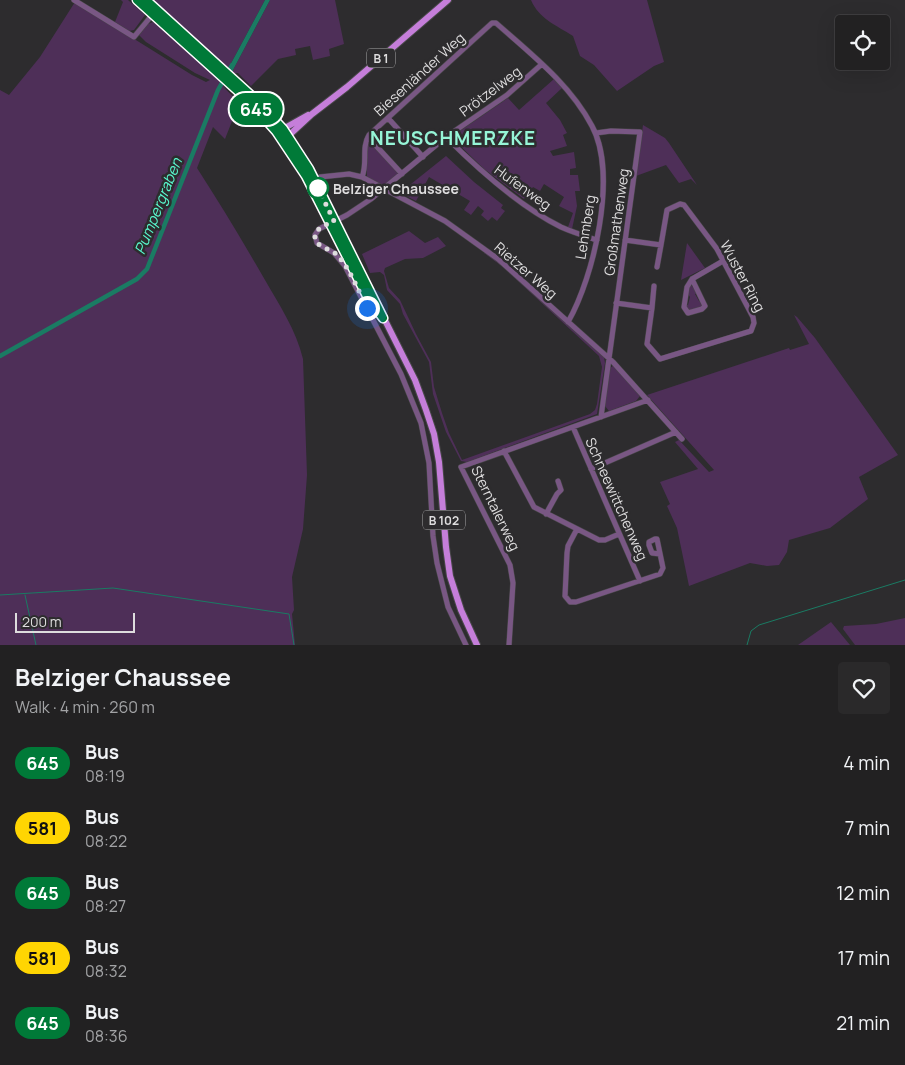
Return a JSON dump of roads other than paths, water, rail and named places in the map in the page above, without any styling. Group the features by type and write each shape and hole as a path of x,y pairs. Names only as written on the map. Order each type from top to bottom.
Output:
{"main road":[{"path":"136,0 221,76 284,138"},
{"name":"B 1","path":"284,138 347,87 448,0"},
{"path":"227,82 250,93 283,129 284,138"},
{"name":"B 1","path":"283,129 312,114"},
{"name":"B 102","path":"284,138 332,222 420,393 438,452 450,576 461,610 478,645"}],"street":[{"path":"74,0 134,37 153,14"},
{"name":"Lehmberg","path":"494,22 542,64 575,100 596,133 601,157 602,209 597,240 585,286 568,322"},
{"name":"Biesenländer Weg","path":"368,137 494,22"},
{"name":"Prötzelweg","path":"466,645 446,602 437,563 428,453 420,418 401,374 345,266 334,253 316,241 314,237 316,231 365,204 446,137 500,101 542,64"},
{"path":"388,118 423,157"},
{"name":"Großmathenweg","path":"596,133 612,131 640,132 609,359"},
{"path":"362,177 365,166 365,146 368,137 402,174"},
{"name":"Hufenweg","path":"446,137 474,164 528,207 562,228 597,240"},
{"name":"Rietzer Weg","path":"320,177 348,174 362,177 436,215 465,235 503,263 609,359 682,439"},
{"name":"Wuster Ring","path":"654,286 647,344 660,358 750,331 753,327 754,320 724,261 714,244 683,204 667,210 657,267"},
{"path":"625,240 661,245"},
{"path":"692,279 705,306 702,309 688,313 684,307 687,287 692,279 724,261"},
{"path":"616,303 652,308"},
{"path":"601,416 609,359"},
{"name":"Sterntalerweg","path":"509,645 513,583 510,565 461,467 648,400"},
{"name":"Schneewittchenweg","path":"573,427 640,581"},
{"path":"591,469 676,432"},
{"path":"504,451 531,504 546,514 600,541 619,534"},
{"path":"546,514 561,490 558,481"},
{"path":"577,529 568,548 565,594 568,600 576,602 662,573 663,568 660,554"}],"waterway":[{"name":"Pumpergraben","path":"0,356 137,279 147,269 218,90 232,65"},
{"path":"747,645 751,631 759,625 905,580"},
{"path":"0,595 113,588 289,614 294,645"},
{"path":"25,595 36,645"}],"place":[{"name":"Belziger Chaussee","path":"318,188"}],"district":[{"name":"NEUSCHMERZKE","path":"453,138"}]}
